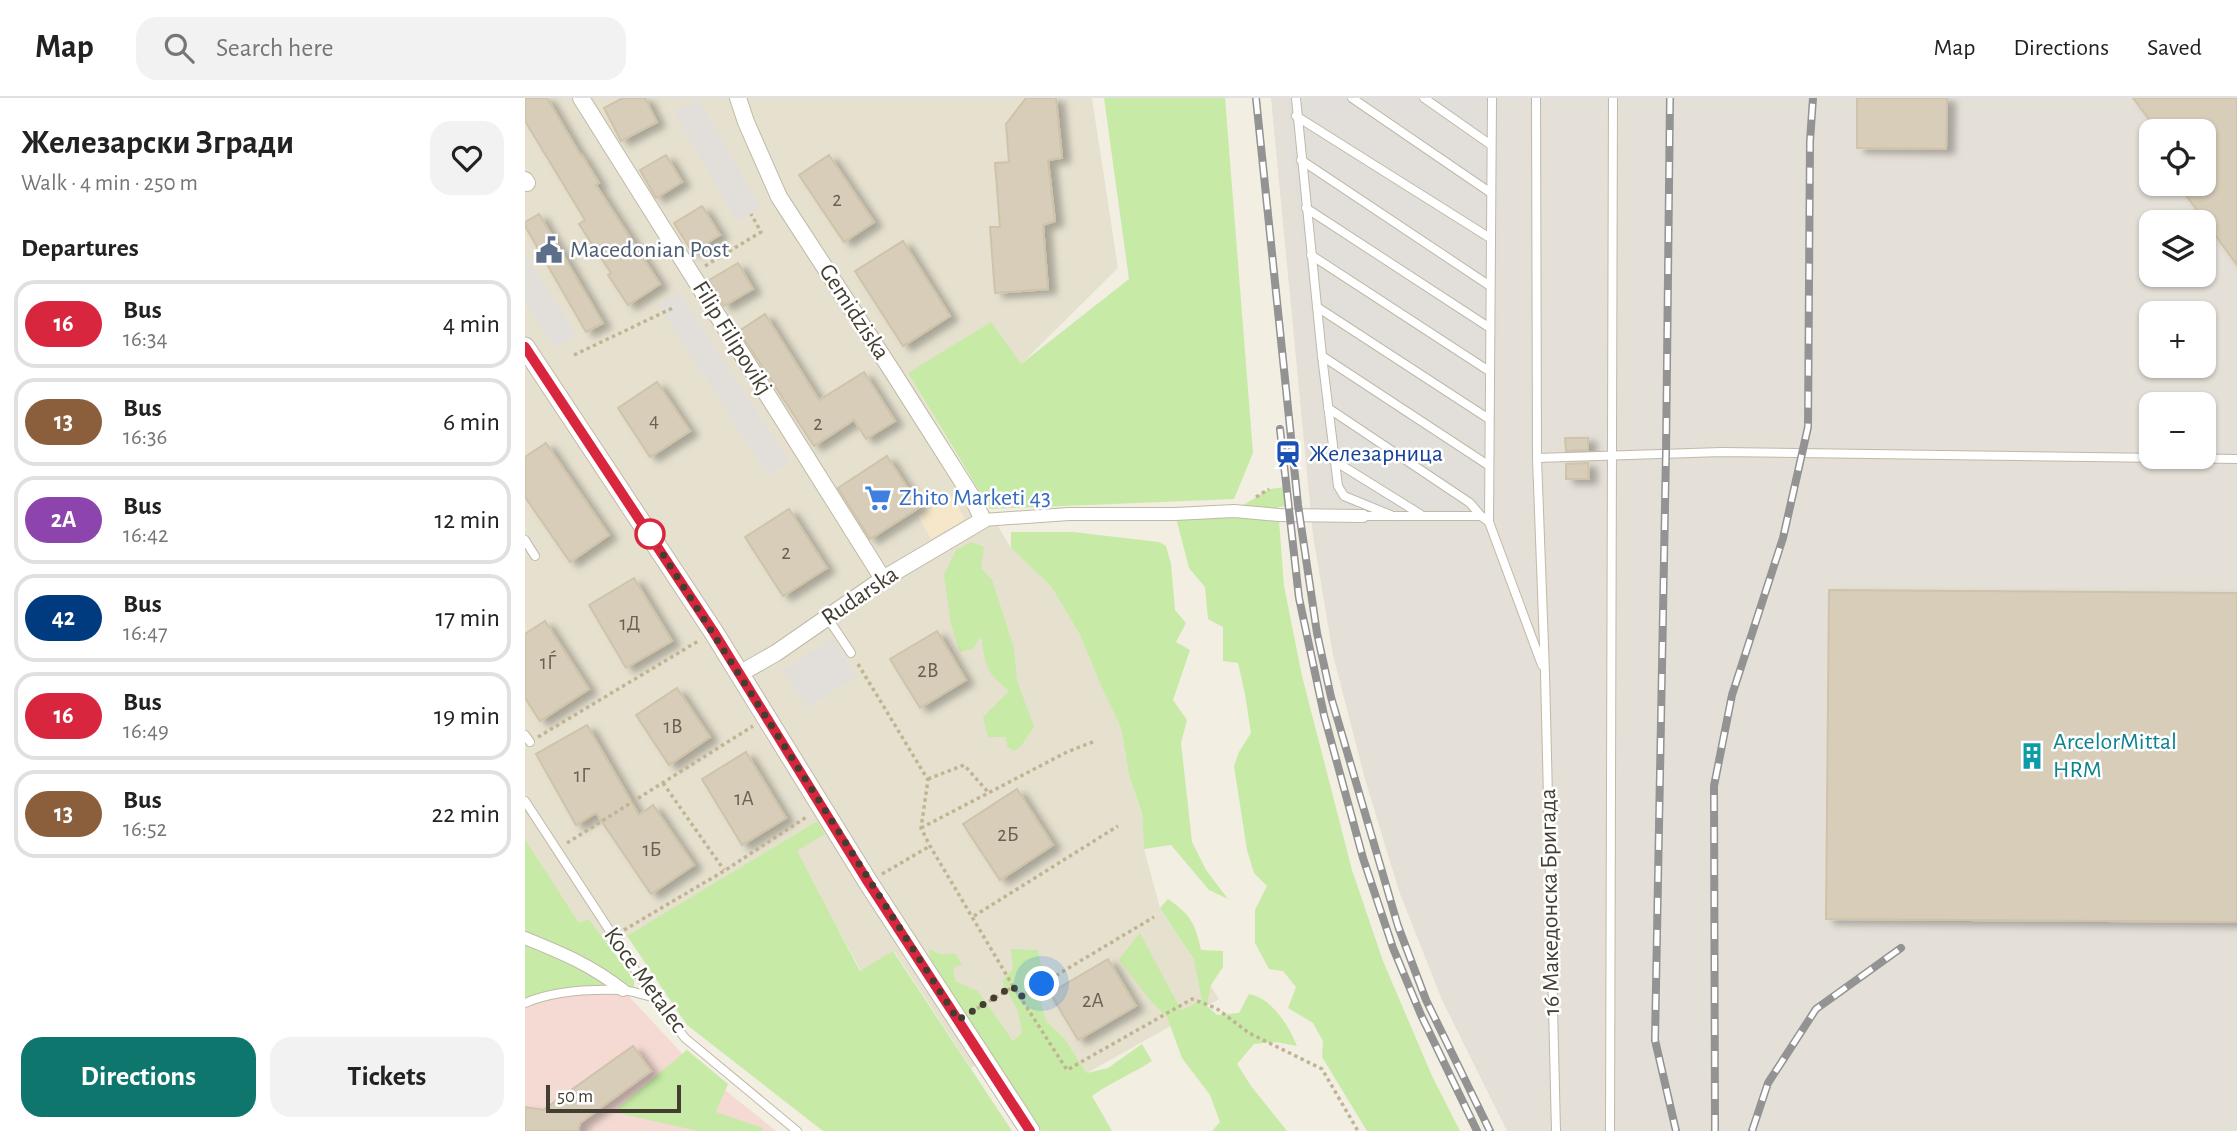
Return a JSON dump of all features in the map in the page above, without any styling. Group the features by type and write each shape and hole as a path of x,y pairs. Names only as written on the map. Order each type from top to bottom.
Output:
{"street":[{"name":"Filip Filipovikj","path":"581,98 883,579"},
{"name":"Gemidziska","path":"738,98 779,197 972,497 983,520"},
{"path":"525,347 713,631 868,882 1030,1131"},
{"path":"983,520 1069,514 1234,511 1279,515 1363,516"},
{"name":"Rudarska","path":"739,674 776,653 883,579 983,520"},
{"path":"525,938 599,971 623,990"}],"lane":[{"path":"1296,98 1333,460 1338,486 1344,496 1393,516"},
{"path":"1352,98 1491,193"},
{"path":"1424,98 1491,145"},
{"path":"1481,98 1492,102 1489,522 1545,673"},
{"name":"16 Македонска Бригада","path":"1536,98 1537,458 1556,1131"},
{"path":"1610,1131 1613,98"},
{"path":"1296,116 1490,238"},
{"path":"1301,160 1490,286"},
{"path":"1306,208 1489,328"},
{"path":"1311,255 1489,371"},
{"path":"1317,307 1489,419"},
{"path":"1322,356 1488,465"},
{"path":"1328,408 1470,503 1489,522"},
{"path":"1537,458 1736,452 2237,459"},
{"path":"1333,460 1422,516"},
{"path":"1363,516 1481,516"},
{"path":"525,540 535,556"},
{"path":"827,617 851,653"},
{"name":"Koce Metalec","path":"525,801 653,998 685,1038 797,1131"},
{"path":"525,1003 565,993 623,990 653,998"}],"path":[{"path":"691,274 761,232 751,214"},
{"path":"574,355 674,307"},
{"path":"527,738 713,631"},
{"path":"851,653 928,780 921,828 930,846 974,916 1013,986 1067,1070 1192,999 1216,1008 1249,1033 1322,1069 1358,1131"},
{"path":"557,850 767,718"},
{"path":"921,828 1067,752 1095,741"},
{"path":"928,780 964,765 988,792"},
{"path":"663,783 724,871"},
{"path":"614,937 724,871 821,807"},
{"path":"974,916 1118,825"},
{"path":"868,882 930,846"},
{"path":"1020,997 1154,916"},
{"path":"958,1020 1013,986"}],"shaded area":[{"path":"525,98 1092,98 1118,268 1021,364 908,373 1011,548 1051,585 1080,635 1121,728 1129,775 1142,815 1144,849 1160,908 1219,999 1087,1073 1064,1038 1046,1021 971,1068 894,951 861,971 796,851 825,834 817,821 610,947 589,919 579,924 525,839"},
{"path":"698,98 761,208 737,222 674,112"},
{"path":"1271,98 2237,98 2237,1131 1507,1131 1442,1000 1399,891 1365,779 1333,655 1313,535"},
{"path":"1285,98 1500,98 1497,516 1363,516 1331,498"},
{"path":"525,252 576,335 554,348 525,301"},
{"path":"679,292 790,462 769,476 658,305"},
{"path":"952,496 965,519 931,539 918,516"},
{"path":"832,638 857,676 808,708 783,671"},
{"path":"623,990 690,1062 776,1131 525,1131 525,1000"}],"green space":[{"path":"1104,98 1225,98 1253,453 1234,499 990,509 908,373 991,322 1021,364 1129,279"},
{"path":"1285,487 1288,506 1278,507 1284,586 1302,676 1352,870 1383,961 1432,1076 1460,1131 1367,1131 1322,1057 1323,1041 1313,1023 1288,1008 1296,987 1283,971 1269,969 1255,943 1255,910 1267,886 1254,873 1247,850 1234,766 1251,733 1245,694 1238,663 1223,661 1223,627 1208,619 1205,587 1189,568 1175,514 1234,511 1269,489"},
{"path":"1011,532 1073,532 1159,542 1166,546 1171,564 1175,610 1186,623 1176,642 1190,650 1173,700 1187,720 1181,743 1192,842 1206,870 1228,899 1209,890 1171,845 1144,849 1142,814 1129,775 1121,728 1080,635 1051,586 1011,548"},
{"path":"971,542 984,547 981,568 992,580 1014,648 1017,680 1034,727 1021,746 1014,751 1007,747 1006,737 988,737 983,717 1009,691 988,668 981,636 973,649 960,652 951,624 944,575 956,550"},
{"path":"817,821 825,834 797,851 860,971 893,951 1012,1131 823,1131 687,1025 627,936"},
{"path":"525,839 579,923 589,919 634,980 634,988 566,988 525,998"},
{"path":"1168,899 1191,920 1201,950 1223,951 1223,967 1211,985 1207,1006 1217,1015 1239,1013 1249,994 1272,1007 1294,1038 1297,1046 1276,1042 1254,1044 1237,1064 1287,1131 1212,1131 1220,1122 1210,1095 1182,1058 1167,1017 1149,999 1119,959 1140,933 1181,1010 1202,1000 1194,960 1160,908"},
{"path":"929,949 940,954 956,954 962,964 953,969 956,982 978,991 1013,1041 1022,1033 1018,1011 1002,981 1013,969 1011,949 1038,950 1041,966 1038,982 1046,1021 1064,1038 1087,1073 1108,1068 1142,1044 1152,1061 1092,1096 1112,1131 1042,1131 1005,1083 931,966"},
{"path":"687,1050 728,1084 716,1112 763,1128 763,1131 698,1131 613,1112"}],"building":[{"path":"525,98 547,98 599,183 596,185 660,284 628,305 579,224 585,220 525,121"},
{"path":"623,98 645,98 657,122 621,141 604,108"},
{"path":"1026,98 1056,98 1062,158 1048,160 1055,221 1043,225 1048,289 995,293 990,227 1000,227 995,163 1009,162 1006,124"},
{"path":"1857,98 1947,98 1946,149 1857,148"},
{"path":"2133,98 2237,98 2237,265 2216,236 2216,210 2197,210 2187,196 2216,196 2216,119 2149,119"},
{"path":"666,155 682,182 656,198 640,170"},
{"path":"829,155 874,222 844,242 799,175"},
{"path":"702,206 720,235 692,252 674,223"},
{"path":"539,214 603,323 586,332 525,226 525,222"},
{"path":"903,241 950,316 903,346 855,271"},
{"path":"738,263 753,289 724,306 709,280"},
{"path":"765,314 819,400 864,372 895,421 866,439 854,420 814,446 739,331"},
{"path":"657,382 690,431 650,457 618,408"},
{"path":"1565,438 1588,438 1588,450 1566,451"},
{"path":"546,443 609,535 570,562 525,497 525,457"},
{"name":"Zhito Marketi 43","path":"887,456 920,507 870,539 838,488"},
{"path":"1588,463 1589,479 1566,479 1566,464"},
{"path":"789,509 827,568 783,596 745,537"},
{"path":"634,578 672,641 626,668 589,605"},
{"name":"ArcelorMittal HRM","path":"1829,590 2237,593 2237,922 1826,919"},
{"path":"545,621 589,689 540,721 525,698 525,634"},
{"path":"937,631 966,680 920,708 890,659"},
{"path":"677,688 710,737 669,765 636,715"},
{"path":"587,725 639,815 653,805 694,865 651,894 596,813 576,825 536,754"},
{"path":"746,752 786,818 742,845 702,779"},
{"path":"1017,789 1053,845 1000,880 963,824"},
{"path":"1108,959 1136,1006 1078,1040 1050,993"},
{"path":"633,1046 651,1071 580,1123 578,1131 525,1131 525,1107 543,1110"}],"railway":[{"path":"1256,98 1298,505 1317,633 1331,697 1398,926 1426,1000 1490,1131"},
{"path":"1670,98 1655,1040 1676,1131"},
{"path":"1715,1131 1714,786 1732,695 1783,538 1808,427 1810,141 1813,98"},
{"path":"1280,429 1299,598 1324,715 1363,858 1393,948 1421,1015 1477,1131"},
{"path":"1752,1131 1768,1083 1816,1009 1901,948"}],"bus line":[{"name":"16","path":"525,347 713,631 868,882 1030,1131"}],"place":[{"name":"Macedonian Post","path":"549,250"},
{"name":"Железарница","path":"1288,454"},
{"name":"Zhito Marketi 43","path":"878,498"},
{"name":"ArcelorMittal HRM","path":"2032,756"}],"route":[{"path":"650,534 868,882 958,1020 1013,986 1020,997 1042,984"}]}
